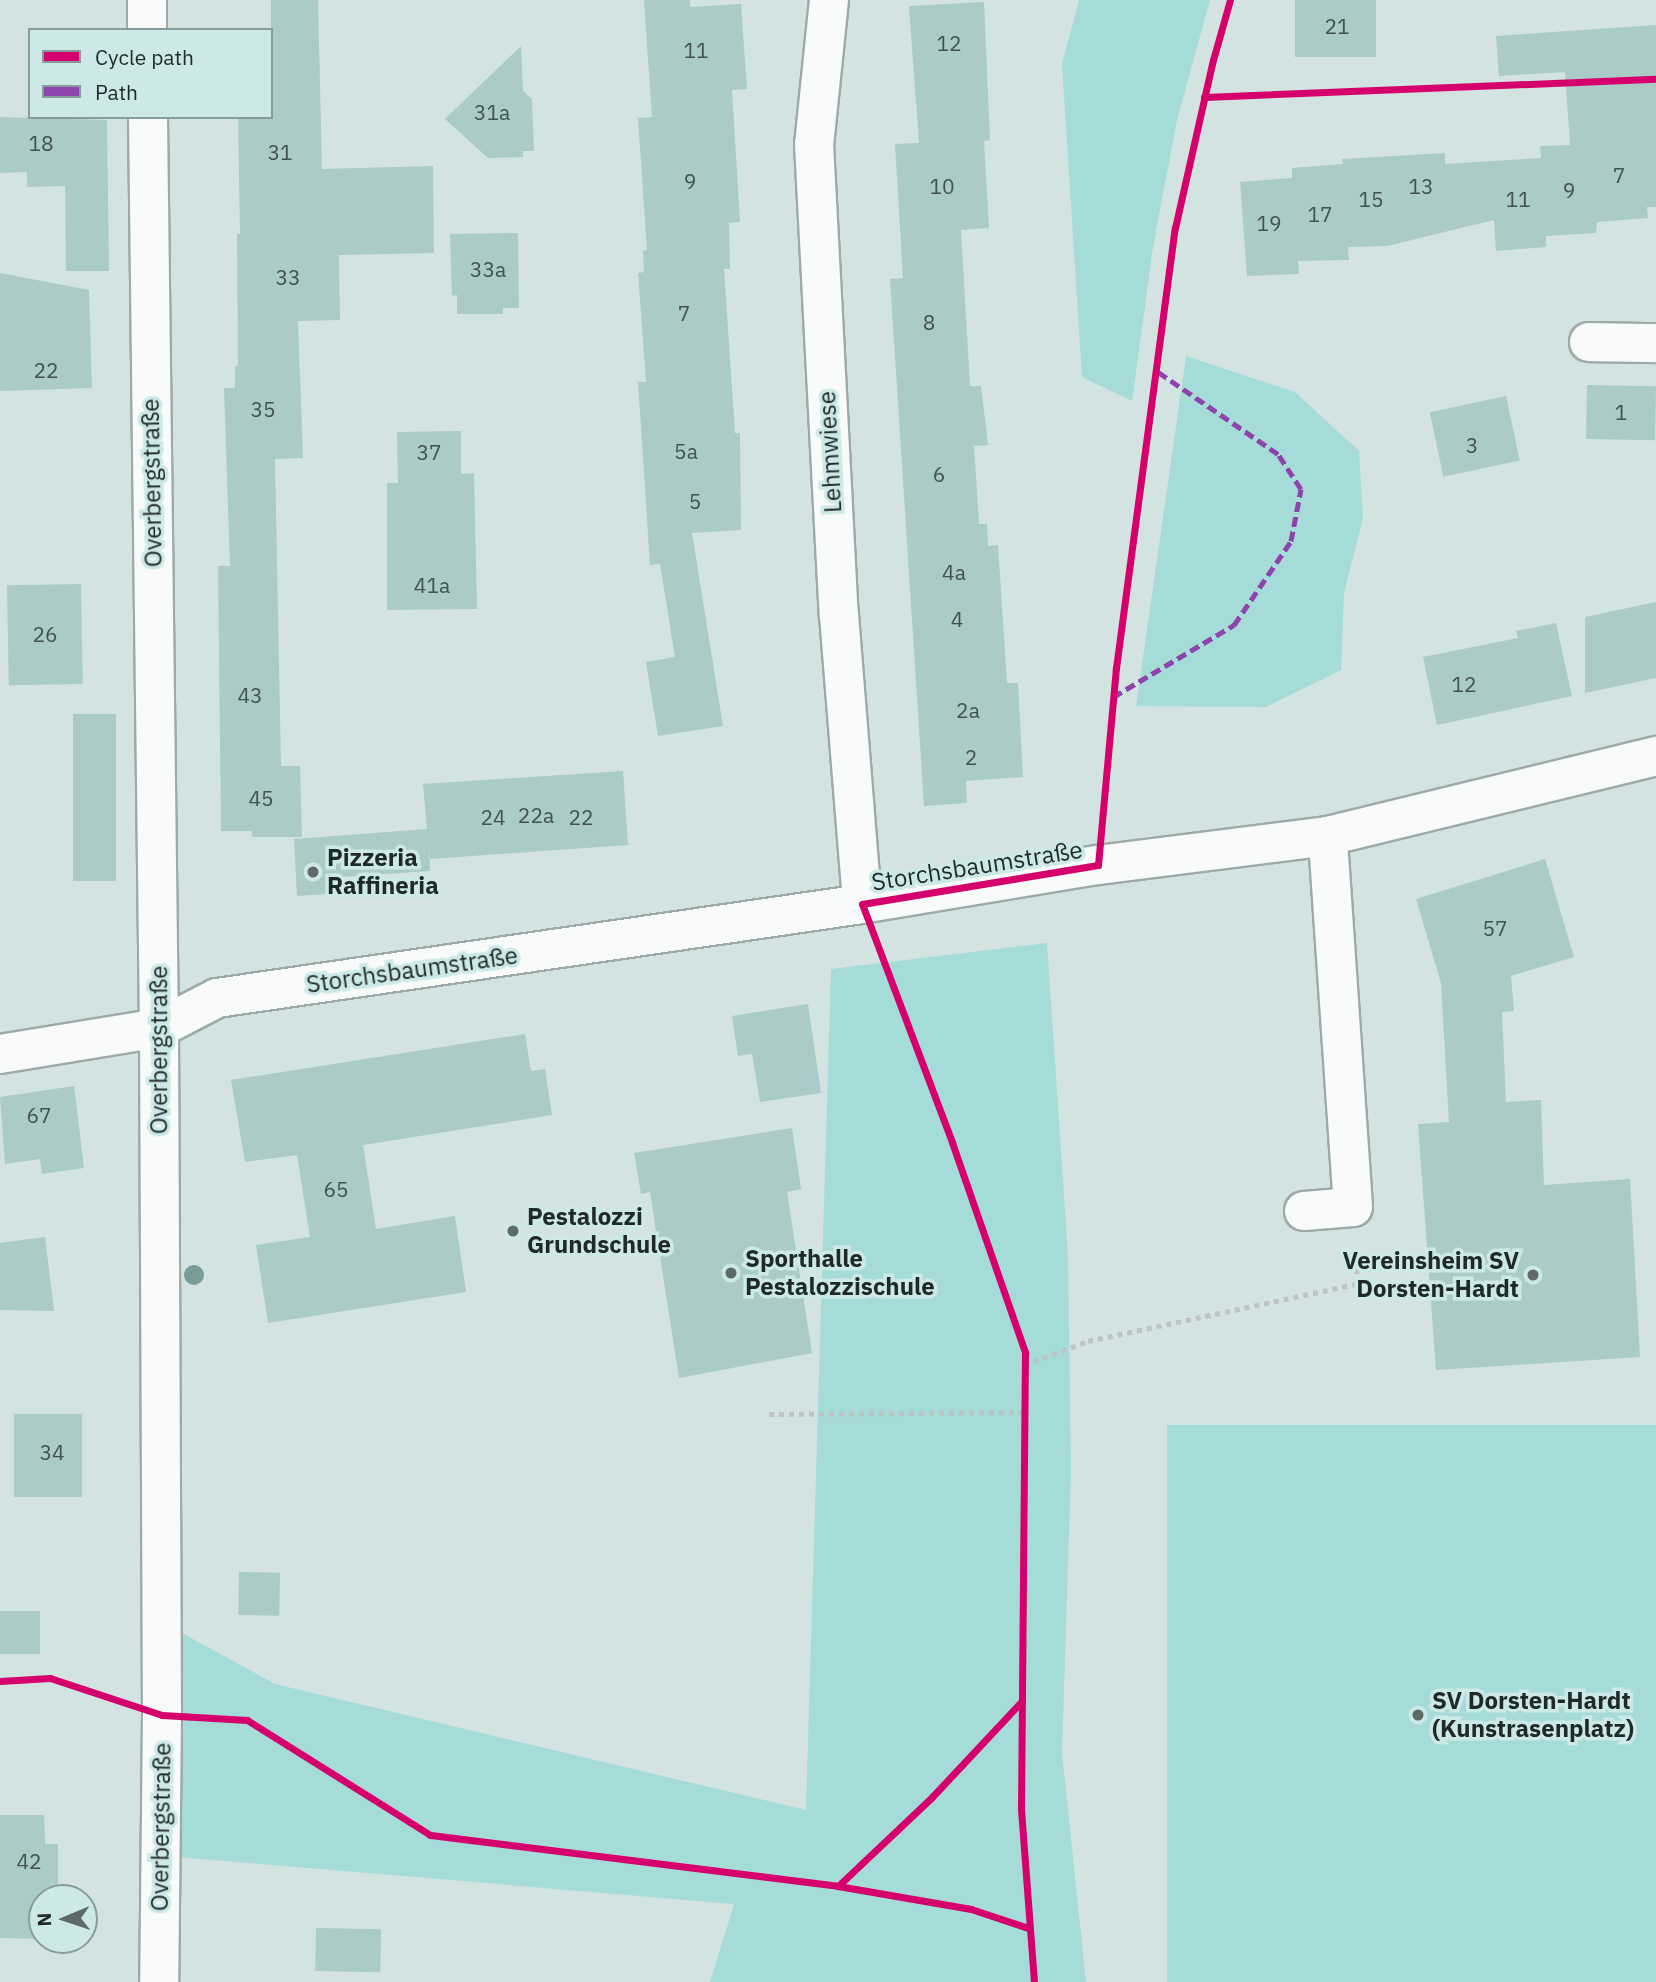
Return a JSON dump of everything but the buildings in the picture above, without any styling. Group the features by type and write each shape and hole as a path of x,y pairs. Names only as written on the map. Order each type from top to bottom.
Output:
{"street":[{"path":"147,0 147,28"},
{"name":"Lehmwiese","path":"829,0 814,144 839,615 862,904"},
{"name":"Overbergstraße","path":"148,119 159,1028 162,1715 159,1982"},
{"path":"1589,342 1656,344"},
{"name":"Storchsbaumstraße","path":"0,1054 159,1028 217,998 862,904 1098,866 1328,836 1656,756"},
{"path":"1304,1211 1353,1207 1328,836"}],"path":[{"path":"1024,1364 1088,1340 1357,1284 1353,1207"},
{"path":"769,1414 1024,1412"}],"shaded area":[{"path":"1079,0 1210,0 1177,120 1153,247 1132,401 1082,377 1062,64"},
{"path":"1186,356 1295,392 1359,451 1363,518 1344,593 1341,670 1266,707 1136,706"},
{"path":"1047,943 1068,1255 1071,1471 1062,1752 1086,1982 710,1982 734,1904 178,1857 180,1632 275,1684 806,1810 831,969"},
{"name":"SV Dorsten-Hardt (Kunstrasenplatz)","path":"1167,1425 1656,1425 1656,1982 1167,1982"}],"marked path":[{"path":"1113,697 1234,625 1291,541 1301,489 1278,454 1154,369"}],"cycle path":[{"path":"1034,1982 1021,1808 1025,1352 952,1142 862,904 1098,865 1116,668 1175,228 1213,60 1230,0"},
{"path":"1204,97 1656,79"},
{"path":"0,1681 50,1678 162,1715 247,1720 430,1835 838,1886 971,1909 1028,1928"},
{"path":"838,1886 932,1797 1021,1702"}],"place":[{"name":"Pizzeria Raffineria","path":"313,872"},
{"name":"Pestalozzi Grundschule","path":"513,1231"},
{"name":"Sporthalle Pestalozzischule","path":"731,1273"},
{"name":"Vereinsheim SV Dorsten-Hardt","path":"1533,1275"},
{"name":"SV Dorsten-Hardt (Kunstrasenplatz)","path":"1418,1715"}]}
